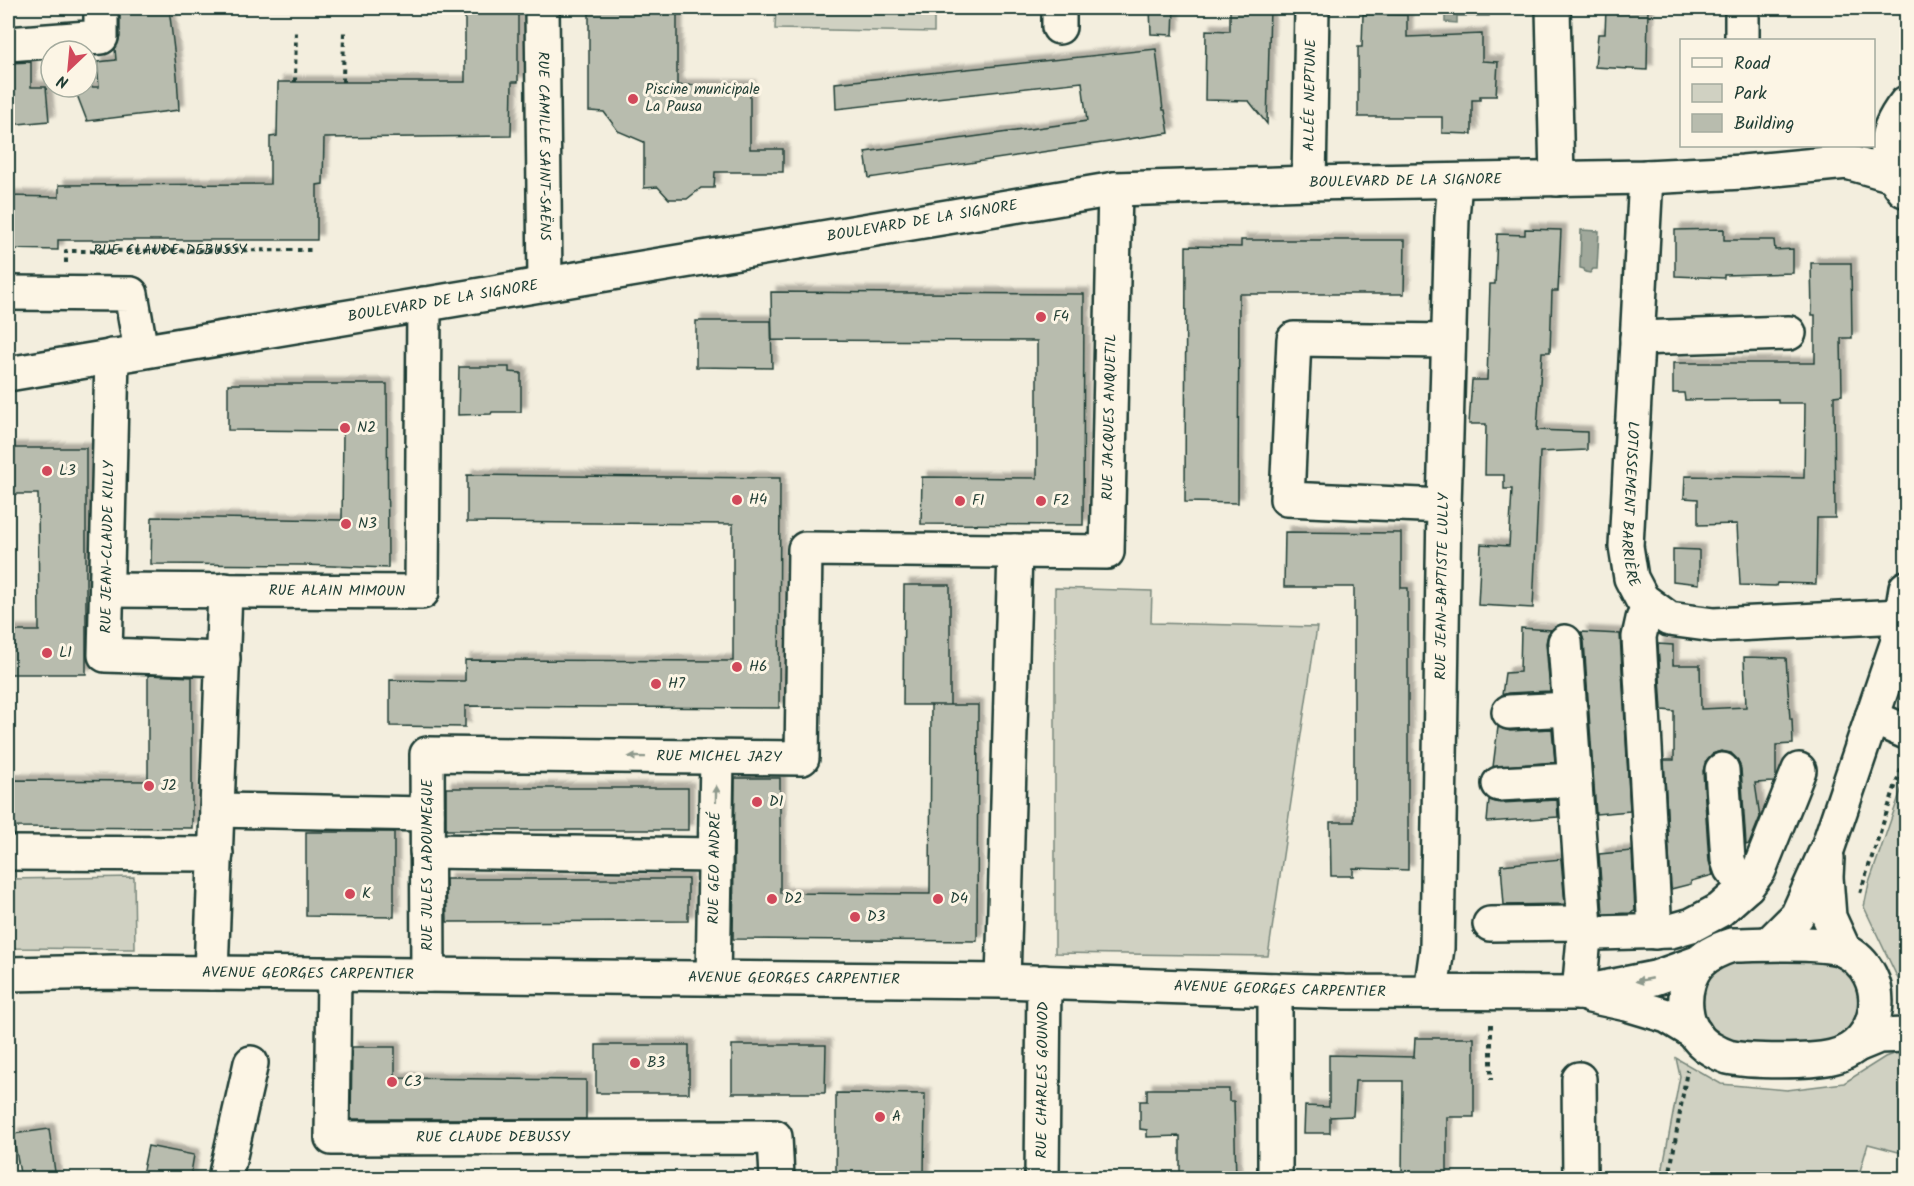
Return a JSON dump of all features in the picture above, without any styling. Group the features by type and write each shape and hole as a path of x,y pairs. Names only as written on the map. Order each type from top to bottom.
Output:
{"street":[{"path":"8,44 101,37 101,8"},
{"name":"RUE CAMILLE SAINT-SAËNS","path":"542,8 545,284"},
{"name":"ALLÉE NEPTUNE","path":"1310,183 1312,8"},
{"path":"1553,8 1557,179"},
{"path":"1742,8 1742,39"},
{"path":"1900,183 1887,158 1887,138 1894,119 1906,103"},
{"name":"BOULEVARD DE LA SIGNORE","path":"1875,145 1887,138"},
{"name":"BOULEVARD DE LA SIGNORE","path":"1847,162 1872,147"},
{"name":"BOULEVARD DE LA SIGNORE","path":"8,374 1115,189 1646,177 1743,159 1847,162 1900,183"},
{"name":"LOTISSEMENT BARRIÈRE","path":"1646,177 1626,546 1631,578 1642,599 1670,619 1714,626 1904,602"},
{"name":"RUE JEAN-BAPTISTE LULLY","path":"1431,992 1437,948 1444,506 1455,181"},
{"name":"RUE JACQUES ANQUETIL","path":"805,549 1107,552 1115,189"},
{"path":"8,293 131,294 126,354"},
{"name":"RUE ALAIN MIMOUN","path":"107,590 422,592 424,304"},
{"path":"1637,338 1789,333"},
{"path":"1444,506 1287,499 1294,339 1449,341"},
{"name":"RUE JEAN-CLAUDE KILLY","path":"126,354 107,590 105,655 223,659"},
{"name":"RUE MICHEL JAZY","path":"427,754 802,758 805,549"},
{"path":"1003,981 1015,551"},
{"path":"211,973 225,590"},
{"path":"1768,945 1797,916 1828,847 1897,644 1904,602"},
{"path":"1650,606 1639,637 1655,932"},
{"path":"1565,642 1585,927 1579,993"},
{"path":"1509,712 1570,709"},
{"path":"1872,717 1905,747"},
{"name":"RUE JULES LADOUMEGUE","path":"427,754 428,975"},
{"name":"RUE GEO ANDRÉ","path":"713,978 717,758"},
{"path":"1722,770 1728,860 1731,869 1747,886"},
{"path":"1490,924 1572,923 1597,933 1671,932 1692,926 1720,910 1747,886 1759,870 1799,770"},
{"path":"1499,784 1575,780"},
{"path":"217,810 427,814"},
{"path":"1828,847 1826,878 1829,917 1844,950"},
{"path":"427,852 715,855"},
{"path":"8,853 216,854"},
{"path":"1857,1045 1870,1030 1876,1011 1876,993 1870,975 1859,960 1844,950 1826,945 1732,945 1714,951 1700,962 1690,978 1685,996 1692,1047 1709,1048 1726,1056 1745,1059 1821,1059 1840,1055 1879,1036 1906,1035"},
{"name":"AVENUE GEORGES CARPENTIER","path":"8,974 211,973 1003,981 1275,990 1579,993 1655,978 1700,962"},
{"name":"RUE CLAUDE DEBUSSY","path":"334,975 332,1138 776,1137 777,1179"},
{"name":"RUE CHARLES GOUNOD","path":"1042,1179 1044,982"},
{"path":"1275,990 1275,1179"},
{"name":"AVENUE GEORGES CARPENTIER","path":"1579,993 1666,1016 1692,1047"},
{"path":"1876,993 1906,1017"},
{"path":"225,1179 251,1063"},
{"path":"1579,1079 1580,1179"}],"path":[{"path":"295,82 296,29"},
{"path":"343,82 344,30"},
{"name":"RUE CLAUDE DEBUSSY","path":"65,294 66,251 315,250"},
{"path":"1859,896 1905,747"},
{"path":"1491,993 1491,1080"},
{"path":"1669,1179 1692,1047"}],"green space":[{"path":"776,8 934,8 934,32 775,29"},
{"path":"1055,588 1152,591 1151,623 1317,627 1268,956 1055,953"},
{"path":"1906,776 1906,990 1901,985 1864,907 1869,883"},
{"path":"134,877 135,949 8,948 8,879"},
{"path":"1722,956 1846,959 1868,1008 1835,1046 1725,1045 1701,1020 1697,986"},
{"path":"1906,1050 1906,1154 1868,1144 1858,1178 1661,1178 1680,1076 1676,1058 1721,1084 1787,1090 1844,1083 1885,1057"}],"shaded area":[{"path":"1445,8 1489,8 1489,16 1457,16 1457,23 1445,22"},
{"path":"1581,230 1599,231 1597,269 1593,269 1590,273 1580,268"}],"building":[{"path":"124,8 169,8 179,110 87,121 79,99 99,99 99,62 116,60 115,49 120,37 120,10"},
{"path":"465,8 518,8 518,82 512,82 511,136 324,138 323,184 317,185 317,240 58,240 58,250 8,249 8,196 59,197 59,185 270,184 270,137 277,136 278,82 465,82"},
{"name":"Piscine municipale La Pausa","path":"589,8 677,8 677,85 750,86 750,149 783,149 783,172 715,172 714,188 701,188 687,199 669,199 658,187 644,188 644,142 618,131 604,112 589,111"},
{"path":"1150,8 1174,8 1173,35 1151,34"},
{"path":"1230,8 1270,8 1267,124 1249,101 1205,100 1206,30 1230,31"},
{"path":"1606,8 1648,8 1647,70 1595,67 1598,34 1605,34"},
{"path":"1363,14 1407,15 1407,37 1482,34 1482,61 1498,62 1496,96 1480,96 1480,100 1472,100 1472,134 1442,133 1442,117 1358,117 1358,47 1362,47"},
{"path":"1156,49 1163,110 1165,110 1169,133 869,178 865,152 1087,121 1082,82 836,109 835,83"},
{"path":"31,62 31,87 39,87 39,99 47,99 49,121 8,125 9,63"},
{"path":"1525,229 1561,230 1558,291 1552,291 1550,352 1542,352 1537,430 1587,432 1587,450 1540,452 1533,608 1478,605 1481,544 1509,546 1512,489 1504,489 1504,475 1485,475 1486,424 1469,424 1472,380 1487,380 1490,284 1495,284 1497,234 1525,235"},
{"path":"1724,229 1724,240 1774,240 1775,250 1793,249 1793,273 1724,275 1724,278 1675,276 1675,230"},
{"path":"1241,240 1405,240 1404,294 1239,294 1238,503 1185,502 1186,246 1241,247"},
{"path":"1811,263 1851,263 1852,338 1841,338 1842,395 1834,396 1835,518 1817,518 1816,584 1740,585 1737,524 1698,525 1698,499 1684,498 1685,476 1804,478 1805,403 1778,403 1778,399 1685,400 1684,393 1673,393 1673,363 1815,363 1815,315 1812,315"},
{"path":"771,292 1084,294 1083,525 921,524 922,477 1037,478 1037,341 772,340"},
{"path":"696,321 771,321 772,368 696,367"},
{"path":"459,367 509,367 509,372 521,373 521,412 458,415"},
{"path":"228,384 387,384 388,568 151,564 152,517 342,520 343,431 228,430"},
{"path":"8,448 86,448 86,674 8,674 8,631 39,631 38,494 8,494"},
{"path":"467,475 780,478 779,708 465,706 465,727 390,726 390,680 465,681 465,660 733,661 733,524 467,522"},
{"path":"1285,532 1401,533 1401,588 1408,588 1408,870 1353,868 1353,876 1331,876 1330,822 1354,822 1354,587 1284,587"},
{"path":"1673,549 1699,550 1699,584 1673,581"},
{"path":"904,585 950,585 950,705 903,705"},
{"path":"1521,628 1551,630 1546,643 1550,691 1502,695 1505,673 1520,672"},
{"path":"1581,632 1620,634 1630,811 1596,814 1584,641"},
{"path":"1658,644 1673,645 1673,665 1700,665 1701,709 1746,707 1744,657 1786,658 1790,719 1792,719 1793,744 1776,745 1774,782 1755,783 1760,817 1749,844 1746,845 1741,769 1738,760 1731,753 1721,751 1712,754 1706,761 1703,771 1709,861 1713,875 1671,889 1664,760 1674,760 1674,711 1662,710"},
{"path":"148,675 192,677 192,828 8,827 8,780 148,781"},
{"path":"931,705 978,705 977,941 733,939 735,778 780,778 780,893 930,894"},
{"path":"1498,727 1510,731 1552,729 1555,762 1493,767"},
{"path":"446,788 688,788 688,830 446,830"},
{"path":"1489,800 1500,803 1557,800 1558,817 1487,822"},
{"name":"K","path":"306,832 394,832 394,917 306,916"},
{"path":"1632,851 1635,911 1603,914 1599,854"},
{"path":"1561,859 1565,904 1504,905 1501,865"},
{"path":"446,879 688,879 688,921 447,922"},
{"path":"1415,1038 1474,1038 1474,1117 1447,1117 1447,1177 1402,1178 1403,1081 1355,1081 1353,1116 1330,1117 1330,1133 1304,1133 1305,1106 1329,1107 1329,1055 1414,1057"},
{"name":"B3","path":"596,1045 689,1045 689,1093 596,1093"},
{"path":"732,1045 826,1045 825,1093 732,1093"},
{"path":"352,1047 395,1047 395,1078 586,1080 586,1119 351,1119"},
{"path":"1147,1089 1229,1089 1229,1101 1234,1101 1236,1179 1180,1179 1180,1136 1147,1137 1147,1130 1140,1129 1140,1101 1147,1101"},
{"name":"A","path":"836,1093 925,1094 924,1178 836,1178"},
{"path":"49,1129 56,1179 21,1179 13,1134"},
{"path":"148,1146 194,1155 190,1179 141,1179"}],"place":[{"name":"Piscine municipale La Pausa","path":"633,99"},
{"name":"F4","path":"1041,317"},
{"name":"N2","path":"345,428"},
{"name":"L3","path":"47,471"},
{"name":"H4","path":"737,500"},
{"name":"F1","path":"960,501"},
{"name":"F2","path":"1041,501"},
{"name":"N3","path":"346,524"},
{"name":"L1","path":"47,653"},
{"name":"H6","path":"737,667"},
{"name":"H7","path":"656,684"},
{"name":"J2","path":"149,786"},
{"name":"D1","path":"757,802"},
{"name":"K","path":"350,894"},
{"name":"D2","path":"772,899"},
{"name":"D4","path":"938,899"},
{"name":"D3","path":"855,917"},
{"name":"B3","path":"635,1063"},
{"name":"C3","path":"392,1082"},
{"name":"A","path":"880,1117"}]}
